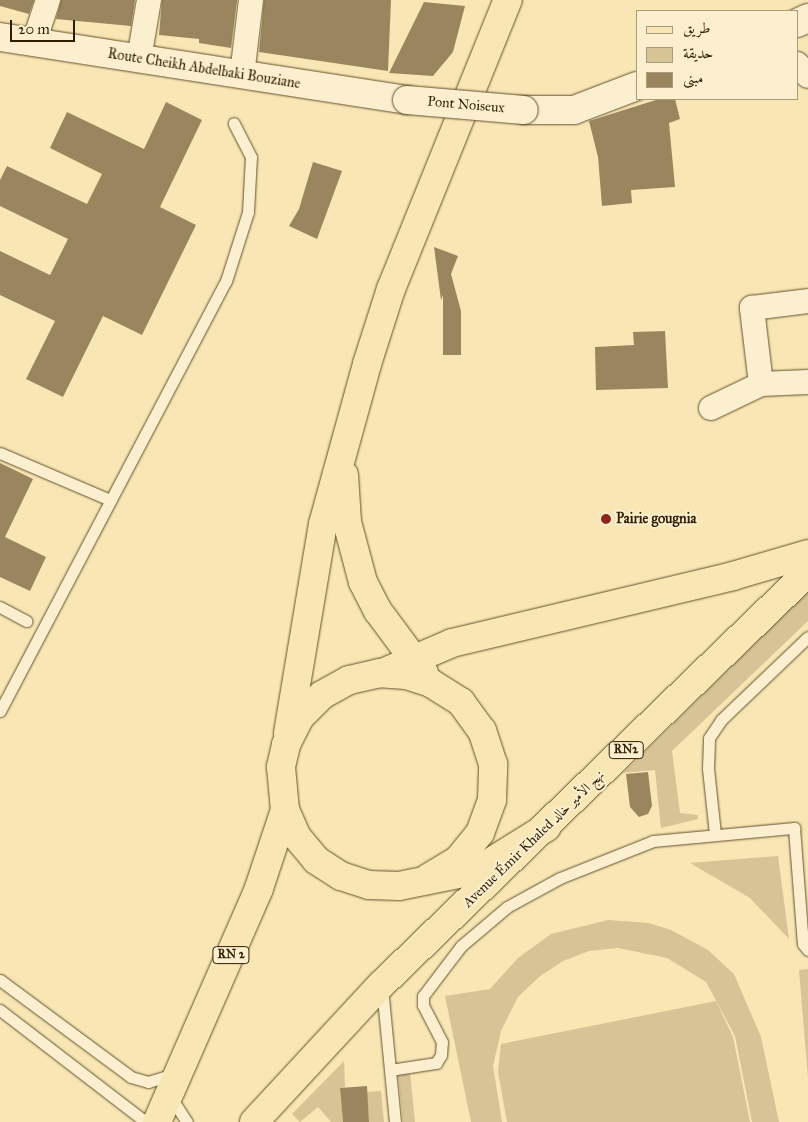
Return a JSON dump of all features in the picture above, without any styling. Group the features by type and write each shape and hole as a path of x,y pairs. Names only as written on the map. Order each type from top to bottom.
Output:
{"main road":[{"path":"380,673 406,675 431,683 461,702 482,731 493,764 492,800 480,833 458,860 428,878 399,886 370,885 341,876 316,860 297,837 285,810 280,789 316,562 344,446 392,289 508,0"},
{"path":"344,446 347,522 363,582 378,611 431,683"},
{"path":"286,745 300,718 322,695 349,680 380,673 452,643 733,576 808,554"},
{"name":"Avenue Émir Khaled نهج الأمير خالد","path":"442,925 547,827 808,572"},
{"path":"378,611 406,631 452,643"},
{"name":"Avenue Émir Khaled نهج الأمير خالد","path":"442,925 478,870 492,800"},
{"name":"RN 2","path":"158,1122 184,1068 259,888 285,810"},
{"name":"RN2","path":"428,878 478,870 547,827"},
{"path":"254,1122 382,984 442,925"}],"street":[{"path":"34,42 48,0"},
{"path":"139,59 149,0"},
{"path":"242,75 251,0"},
{"name":"Route Cheikh Abdelbaki Bouziane","path":"0,37 407,100"},
{"path":"798,65 808,76"},
{"name":"Pont Noiseux","path":"407,100 524,110 574,110 636,86"},
{"path":"761,384 752,308 808,302"},
{"path":"711,408 761,384 808,382"}],"lane":[{"path":"0,712 226,281 248,212 251,157 234,123"},
{"path":"0,453 110,500"},
{"path":"0,607 26,621"},
{"path":"715,834 708,769 709,738 721,720 808,637"},
{"path":"390,1070 436,1063 441,1054 442,1042 423,1005 423,996 461,946 507,907 560,878 653,840 794,828 803,944 808,950"},
{"path":"0,980 121,1071 148,1082 171,1097 187,1122"},
{"path":"382,984 395,1122"},
{"path":"0,1010 146,1122"},
{"path":"148,1082 184,1068"}],"green space":[{"path":"808,591 808,621 672,751 680,813 698,815 698,819 661,828 655,770 623,773"},
{"path":"778,856 789,939 750,898 690,863"},
{"path":"608,920 649,923 671,930 708,950 734,974 761,1037 779,1122 752,1122 735,1036 706,982 667,958 618,948 589,951 563,961 539,977 518,997 501,1031 493,1066 502,1122 471,1122 445,996 490,989 518,958 551,934"},
{"path":"808,969 808,1078 799,970"},
{"path":"716,1001 733,1037 750,1122 507,1122 498,1072 501,1044"},
{"path":"344,1061 345,1087 340,1088 343,1122 331,1122 318,1107 300,1122 292,1114"},
{"path":"410,1073 415,1122 403,1122 398,1074"},
{"path":"381,1091 384,1122 369,1122 367,1092"}],"building":[{"path":"0,0 34,0 29,14 0,6"},
{"path":"61,0 135,0 131,26 56,19"},
{"path":"162,0 237,0 231,48 199,43 199,39 159,35"},
{"path":"264,0 391,0 388,71 259,52"},
{"path":"424,2 465,6 453,52 433,76 389,73"},
{"path":"656,100 675,100 680,119 669,123 675,187 631,190 632,203 602,206 598,157 589,121"},
{"path":"166,102 202,120 160,207 196,225 142,335 103,316 63,397 26,379 55,321 0,295 0,251 50,275 68,239 0,206 0,180 7,166 87,204 102,174 50,148 67,112 144,149"},
{"path":"313,162 342,171 317,239 289,226 299,209"},
{"path":"434,247 458,256 451,274 461,311 461,355 443,355 443,295 441,300"},
{"path":"665,331 668,388 596,390 595,347 634,345 633,332"},
{"path":"0,463 33,479 5,537 46,557 30,591 0,577"},
{"path":"648,772 652,806 648,814 639,817 630,807 626,774"},
{"path":"367,1086 369,1122 343,1122 340,1088"}],"place":[{"name":"Pairie gougnia","path":"606,519"}]}
